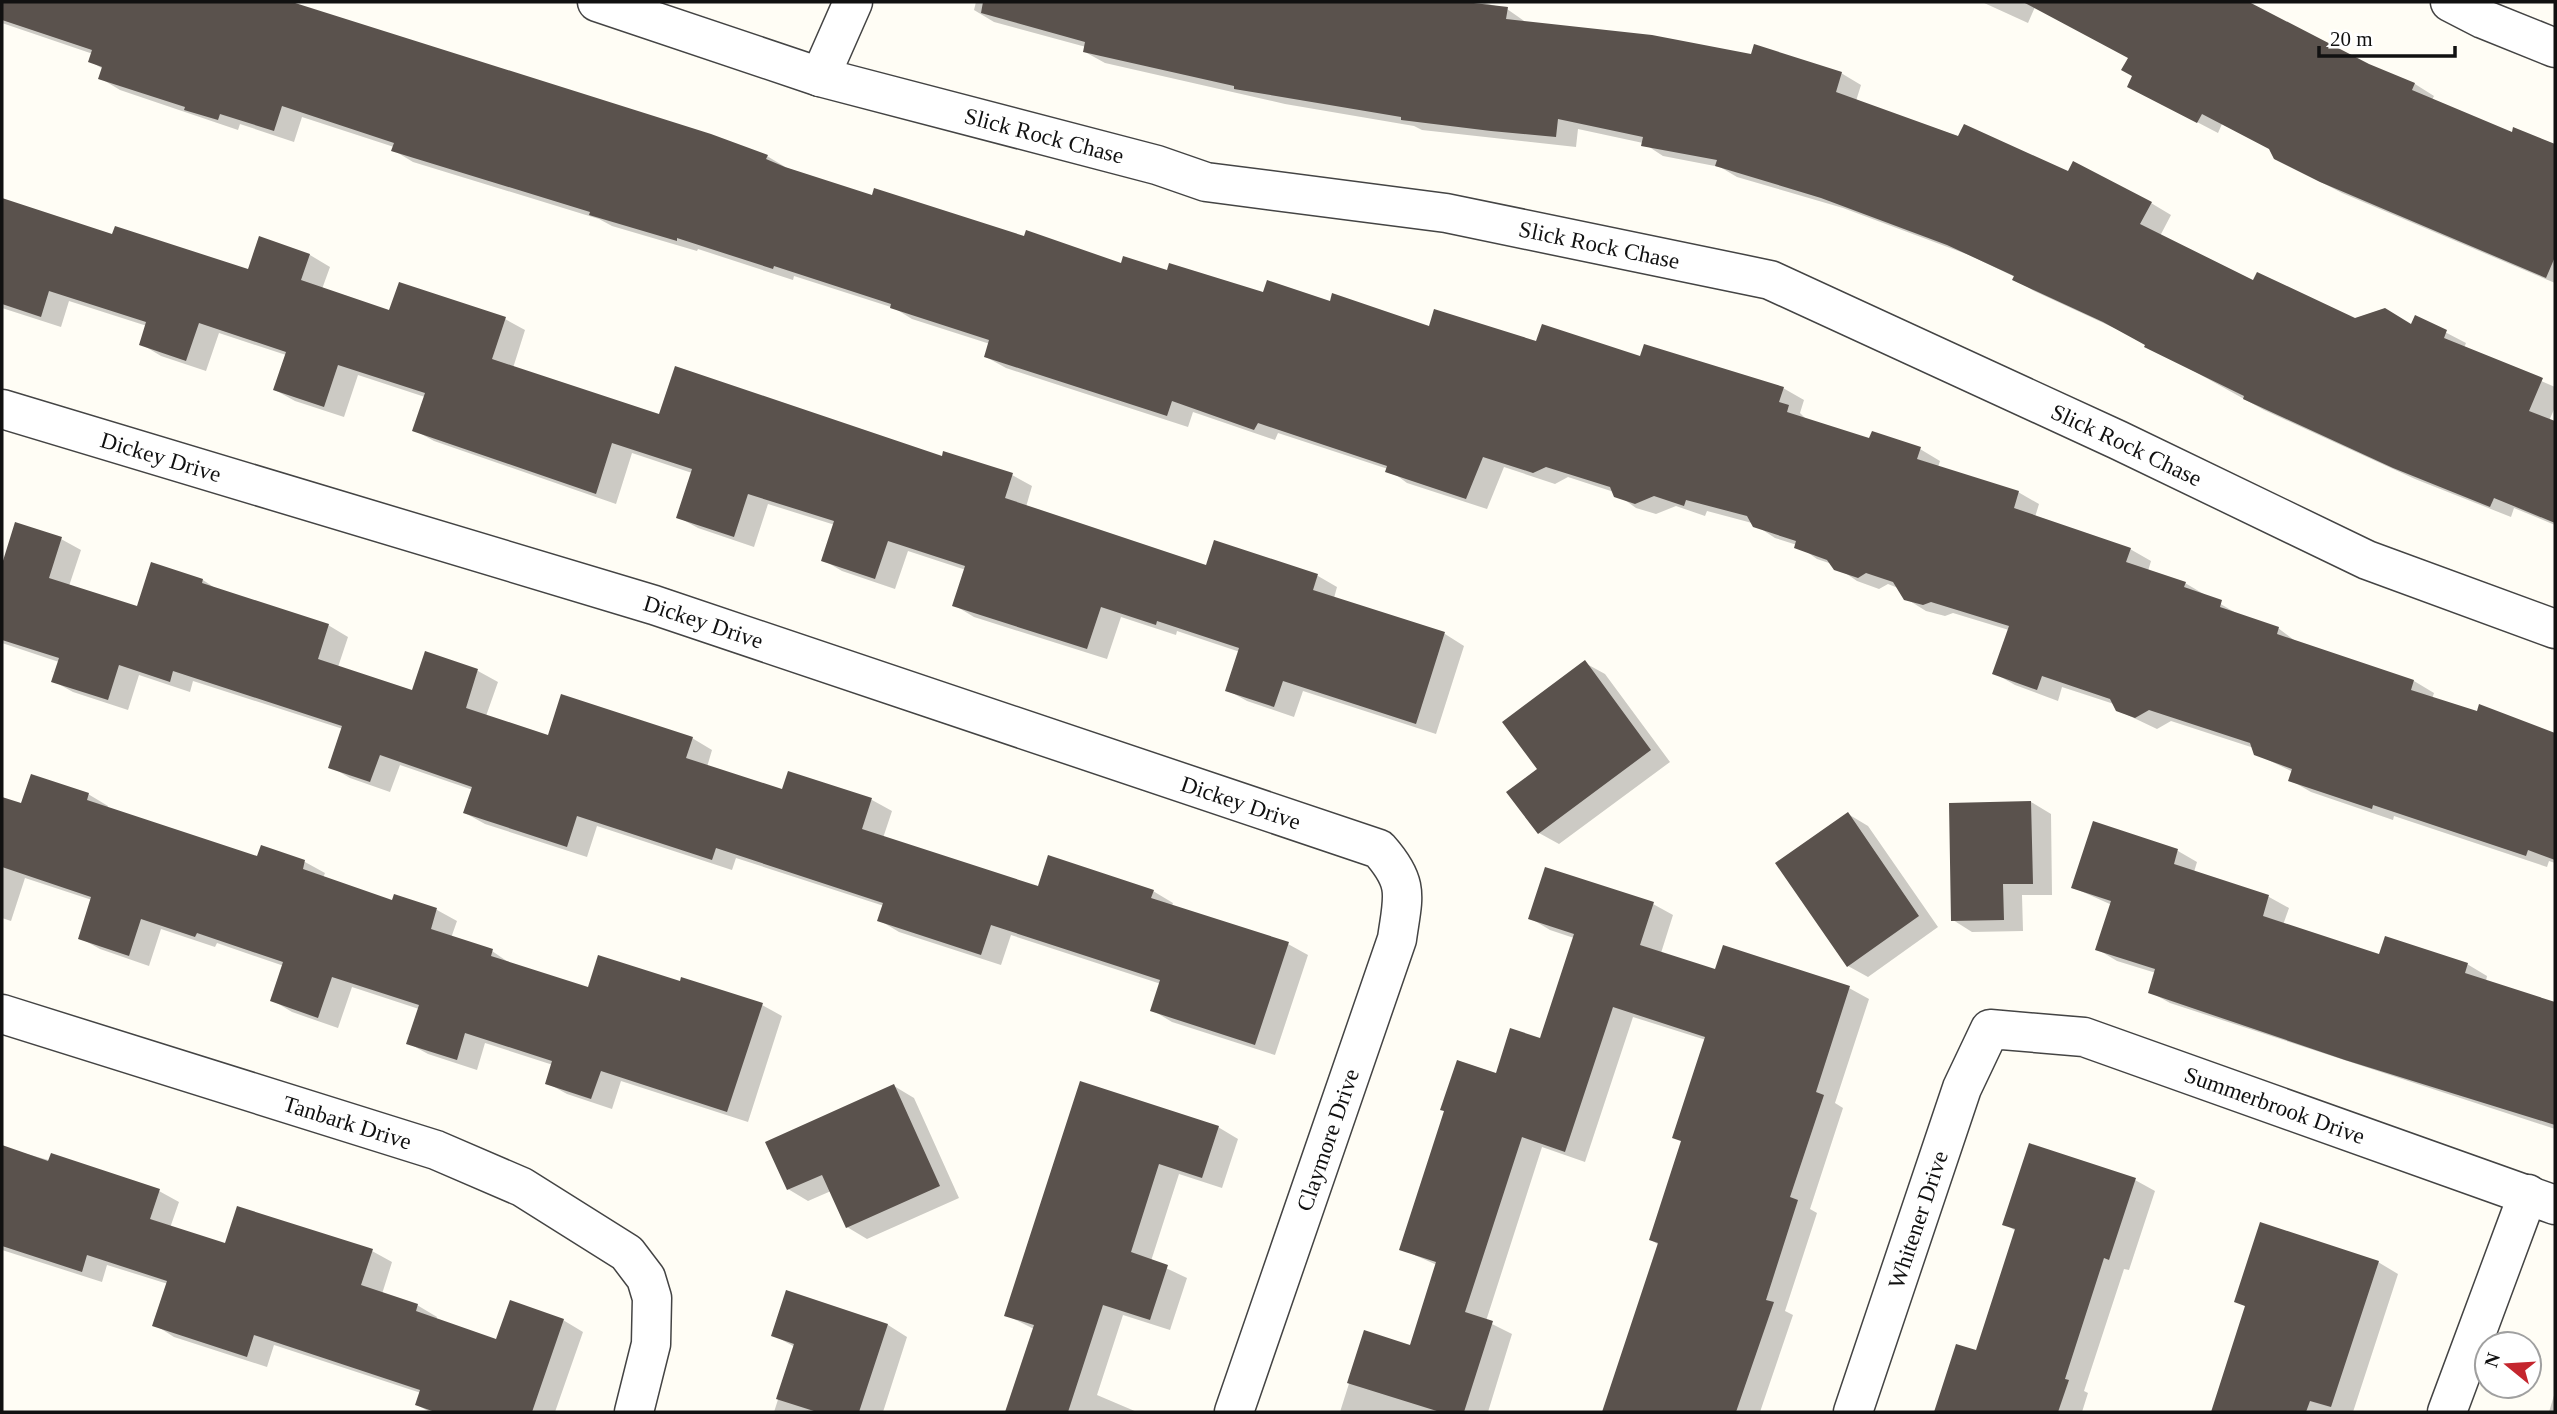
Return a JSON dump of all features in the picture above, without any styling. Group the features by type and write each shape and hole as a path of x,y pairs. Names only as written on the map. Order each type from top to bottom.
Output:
{"street":[{"name":"Slick Rock Chase","path":"597,2 820,77 1157,165 1206,182 1446,213 1770,279 2118,440 2367,560 2555,629"},
{"path":"820,77 853,2"},
{"path":"2450,2 2483,19 2555,48"},
{"name":"Dickey Drive","path":"2,409 654,605 1379,849 1394,866"},
{"name":"Claymore Drive","path":"1234,1412 1397,939 1404,889 1394,866"},
{"name":"Tanbark Drive","path":"2,1014 436,1150 522,1187 627,1253 646,1278 652,1298 651,1344 634,1412"},
{"name":"Summerbrook Drive","path":"1990,1029 2084,1037 2541,1200"},
{"name":"Whitener Drive","path":"1853,1412 1962,1088 1990,1029"},
{"path":"2447,1412 2541,1200"}],"building":[{"path":"2,2 292,2 711,134 768,155 766,159 785,167 872,195 874,188 1024,236 1026,230 1121,263 1123,256 1167,270 1169,263 1263,292 1267,280 1330,301 1332,293 1429,326 1434,309 1536,341 1542,324 1640,356 1644,344 1784,387 1779,402 1789,405 1787,412 1869,438 1872,431 1921,447 1917,459 2019,491 2014,508 2131,548 2126,562 2186,582 2184,587 2222,600 2220,607 2279,627 2277,634 2414,680 2411,690 2477,711 2479,704 2555,733 2555,860 2528,850 2526,856 2373,805 2372,809 2288,781 2292,769 2254,755 2250,743 2149,710 2135,718 2116,711 2110,699 2042,676 2037,690 1992,674 2009,626 1931,602 1923,605 1904,600 1893,582 1866,573 1858,578 1834,570 1827,560 1794,548 1796,541 1753,527 1747,516 1686,500 1684,506 1654,496 1635,504 1614,497 1610,487 1546,467 1533,473 1483,457 1466,499 1385,472 1387,466 1258,423 1254,430 1172,401 1167,416 984,357 989,340 890,308 891,304 774,266 773,269 677,238 677,241 589,215 590,212 391,151 394,143 282,106 274,131 220,114 218,120 184,110 185,107 98,79 102,67 88,62 92,50 2,20"},
{"path":"983,2 1465,2 1508,7 1506,19 1652,35 1751,54 1754,44 1842,72 1836,92 1958,136 1964,124 2068,171 2073,161 2152,202 2140,224 2253,280 2257,272 2355,318 2385,308 2411,324 2415,315 2447,330 2444,338 2543,378 2529,411 2555,421 2555,523 2494,498 2490,507 2393,468 2243,399 2244,396 2144,347 2145,345 2103,322 2012,280 2014,276 1947,245 1821,198 1715,166 1717,160 1641,146 1643,137 1558,119 1556,137 1491,131 1401,120 1401,117 1234,89 1234,86 1083,52 1085,42 981,13"},
{"path":"2023,2 2249,2 2369,64 2415,83 2412,90 2512,132 2513,127 2555,144 2555,257 2546,278 2320,182 2274,159 2269,149 2202,114 2197,123 2127,87 2132,76 2121,70 2128,58"},
{"path":"2,198 112,234 115,226 248,269 259,236 310,254 301,280 389,310 399,282 506,317 492,359 659,414 675,366 942,456 943,451 1013,473 1005,498 1206,565 1214,540 1318,574 1313,590 1445,632 1416,724 1283,681 1274,707 1225,691 1239,648 1157,621 1156,625 1101,607 1087,649 952,606 965,566 888,541 875,579 821,561 834,521 748,494 734,537 676,518 692,469 612,443 596,494 412,431 425,393 338,365 324,407 273,390 286,352 199,323 186,361 139,345 146,322 49,291 41,317 2,304"},
{"path":"15,522 62,537 49,578 137,606 151,562 203,579 202,583 329,624 318,659 412,690 425,651 478,669 466,708 548,735 561,694 693,737 686,758 782,789 788,771 872,798 862,829 1038,886 1048,855 1154,890 1151,898 1289,942 1255,1045 1150,1011 1160,980 991,925 981,955 877,921 883,903 716,848 712,860 577,816 567,847 463,813 472,787 380,755 370,782 328,768 342,726 173,671 170,682 119,665 108,700 51,682 59,658 2,640 2,564"},
{"path":"1585,660 1651,750 1538,834 1506,792 1537,769 1502,722"},
{"path":"31,774 89,793 87,800 257,856 261,845 305,860 303,869 392,900 394,894 437,908 431,929 493,949 491,956 588,987 598,955 763,1003 727,1112 601,1071 591,1099 545,1084 552,1061 465,1033 457,1060 406,1044 419,1005 332,977 318,1018 270,1001 283,962 197,933 195,937 141,919 129,956 78,939 91,897 2,867 2,797 21,803"},
{"path":"2031,801 2033,884 2003,884 2004,920 1951,921 1949,803"},
{"path":"1848,812 1919,916 1847,967 1775,863"},
{"path":"2093,821 2178,849 2174,864 2269,895 2263,916 2379,954 2385,936 2468,963 2465,973 2555,1002 2555,1125 2345,1060 2148,993 2155,969 2095,950 2111,901 2071,888"},
{"path":"1545,867 1654,902 1640,945 1715,969 1723,945 1850,986 1816,1092 1824,1095 1790,1197 1798,1200 1766,1300 1774,1302 1736,1412 1602,1412 1658,1243 1649,1240 1681,1141 1672,1138 1705,1037 1613,1007 1565,1152 1522,1137 1465,1312 1493,1321 1464,1412 1440,1412 1347,1383 1364,1330 1410,1345 1436,1262 1399,1250 1444,1111 1440,1110 1457,1060 1496,1073 1510,1028 1540,1038 1574,934 1528,919"},
{"path":"1080,1081 1219,1126 1202,1178 1159,1164 1131,1252 1168,1265 1150,1320 1103,1305 1068,1412 1005,1412 1034,1325 1004,1316"},
{"path":"894,1084 940,1186 846,1228 822,1175 787,1190 765,1142"},
{"path":"2029,1143 2136,1178 2109,1260 2104,1258 2065,1379 2069,1380 2058,1412 1934,1412 1956,1344 1976,1350 2015,1229 2002,1225"},
{"path":"2,1145 48,1161 51,1153 160,1189 150,1219 225,1243 237,1206 373,1249 361,1285 418,1304 416,1311 496,1339 510,1300 564,1319 532,1412 435,1412 415,1405 420,1390 254,1335 247,1357 152,1326 167,1281 87,1255 82,1272 2,1246"},
{"path":"2260,1222 2379,1261 2331,1407 2310,1401 2306,1412 2211,1412 2245,1306 2234,1302"},
{"path":"786,1290 888,1324 859,1412 817,1412 776,1399 794,1344 771,1336"}]}
